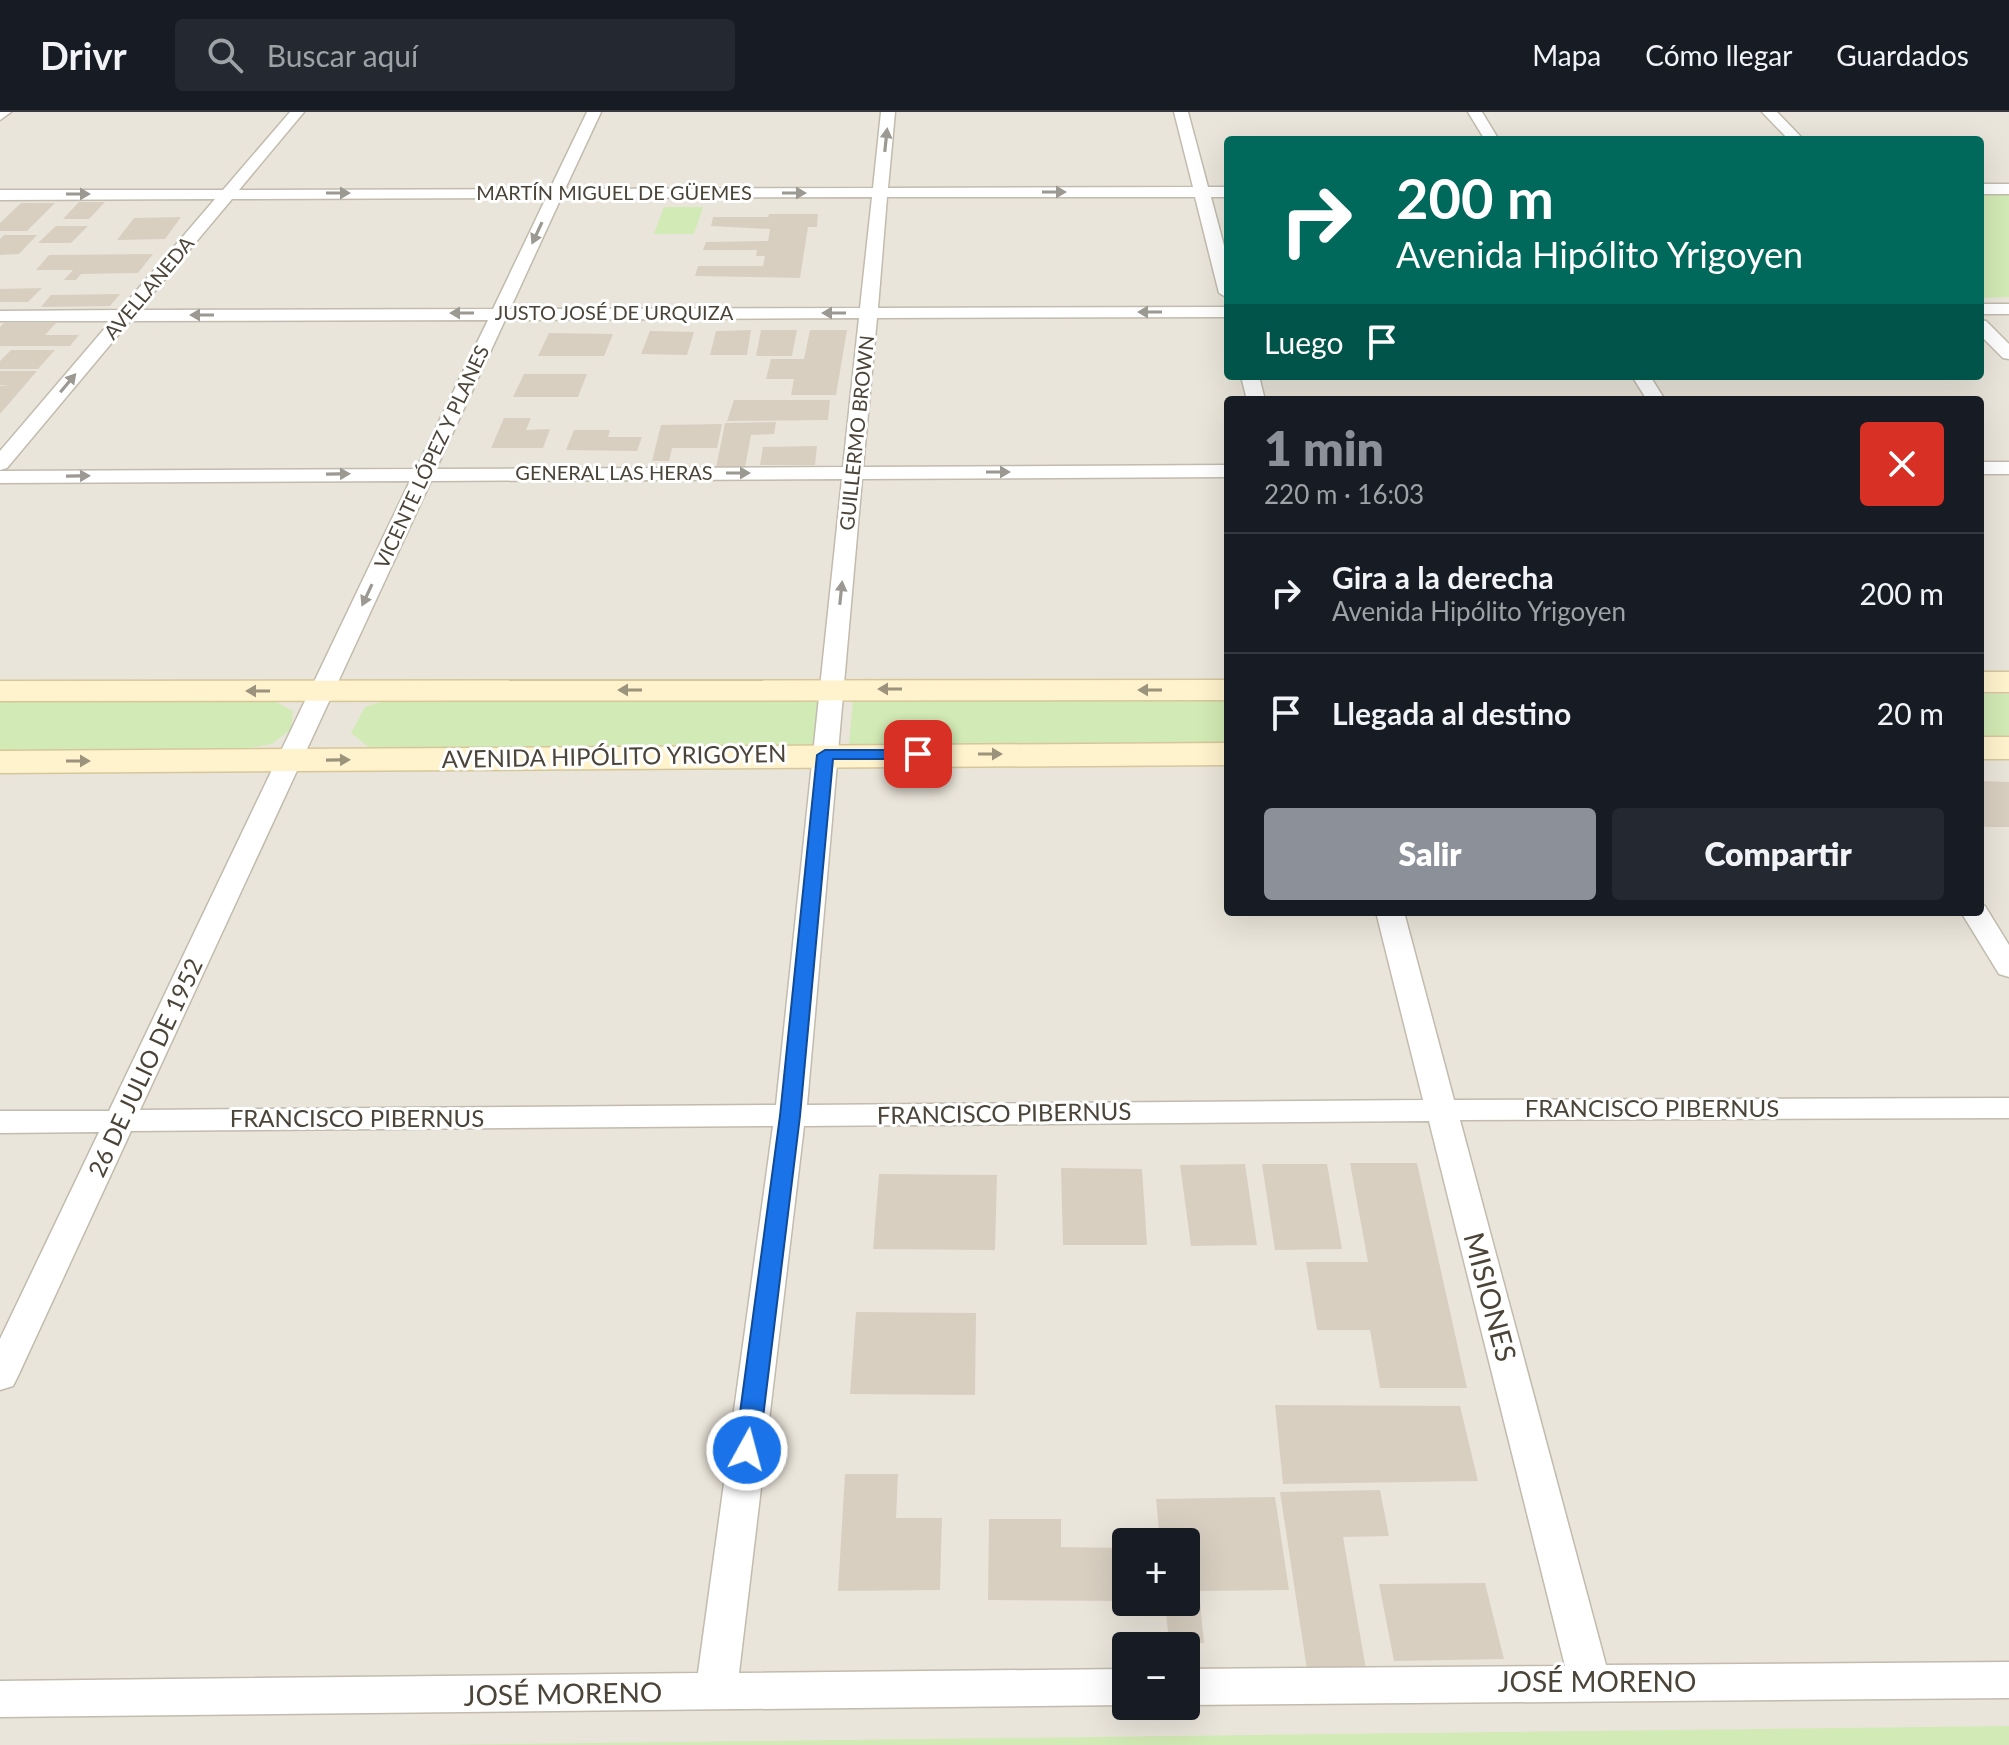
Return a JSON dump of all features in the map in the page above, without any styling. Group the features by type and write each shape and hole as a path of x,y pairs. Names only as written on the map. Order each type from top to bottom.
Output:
{"main road":[{"path":"1984,682 2009,682"},
{"path":"0,691 1224,690"},
{"path":"1984,748 2009,748"},
{"name":"AVENIDA HIPÓLITO YRIGOYEN","path":"0,762 1224,754"}],"street":[{"name":"AVELLANEDA","path":"0,464 297,112"},
{"name":"VICENTE LÓPEZ Y PLANES","path":"291,760 594,112"},
{"name":"GUILLERMO BROWN","path":"716,1692 790,1116 888,112"},
{"path":"1181,112 1224,277"},
{"path":"1475,112 1490,136"},
{"path":"1769,112 1793,136"},
{"path":"1984,189 2009,189"},
{"name":"MARTÍN MIGUEL DE GÜEMES","path":"0,195 1224,192"},
{"path":"1984,309 2009,309"},
{"name":"JUSTO JOSÉ DE URQUIZA","path":"0,316 1224,312"},
{"path":"1984,329 2009,354"},
{"path":"1984,468 2009,468"},
{"name":"GENERAL LAS HERAS","path":"0,477 1224,471"},
{"name":"26 DE JULIO DE 1952","path":"0,1376 291,760"},
{"name":"MISIONES","path":"1391,916 1590,1682"},
{"path":"1977,916 2009,968"},
{"name":"FRANCISCO PIBERNUS","path":"0,1122 2009,1108"},
{"name":"JOSÉ MORENO","path":"1200,1687 2009,1680"},
{"name":"JOSÉ MORENO","path":"0,1699 1112,1687"}],"shaded area":[{"path":"0,112 2009,112 2009,1745 0,1745"}],"green space":[{"path":"1984,193 2009,193 2009,297 1984,298"},
{"path":"664,207 703,207 694,234 654,234"},
{"path":"1984,694 2009,694 2009,737 1984,737"},
{"path":"393,698 820,698 816,745 371,749 351,733 365,707"},
{"path":"1224,699 1224,744 849,745 853,700"},
{"path":"0,701 274,701 293,711 291,729 272,744 229,752 0,754"},
{"path":"2009,1726 2009,1745 421,1745"}],"building":[{"path":"79,202 105,202 89,219 63,219"},
{"path":"21,203 55,203 27,231 0,231 0,223"},
{"path":"769,214 818,214 817,227 808,227 800,278 695,276 698,266 763,266 765,256 756,256 757,250 703,250 706,242 768,241 770,229 711,226 713,217 768,217"},
{"path":"181,217 165,239 117,240 134,218"},
{"path":"56,226 88,226 71,243 38,243"},
{"path":"4,235 37,235 19,254 0,255 0,239"},
{"path":"153,254 138,273 81,274 76,280 64,280 73,270 36,270 49,255"},
{"path":"42,288 28,302 0,302 0,289"},
{"path":"120,294 110,306 41,307 51,295"},
{"path":"4,323 56,323 45,335 79,335 70,346 0,346 0,327"},
{"path":"751,330 747,355 710,355 716,331"},
{"path":"761,330 797,330 792,356 756,356"},
{"path":"810,330 847,330 836,395 791,395 794,379 766,379 771,359 804,359"},
{"path":"650,331 694,332 687,355 641,354"},
{"path":"549,333 613,334 604,356 538,356"},
{"path":"11,350 55,350 38,369 0,369 0,361"},
{"path":"0,371 37,371 0,414 0,386 9,385 0,385"},
{"path":"524,374 587,374 578,397 513,397"},
{"path":"734,400 830,400 828,420 727,421"},
{"path":"504,418 531,418 526,430 550,429 543,448 491,448"},
{"path":"776,422 774,434 751,435 745,467 716,468 725,423"},
{"path":"722,424 717,448 672,448 669,461 652,461 661,425"},
{"path":"574,430 610,430 608,437 642,437 637,451 566,450"},
{"path":"817,446 815,465 760,465 763,447"},
{"path":"1984,781 2009,782 2009,827 1985,827"},
{"path":"1350,1163 1417,1163 1467,1388 1380,1388 1370,1330 1317,1330 1306,1262 1368,1262"},
{"path":"1245,1164 1257,1245 1191,1246 1180,1165"},
{"path":"1262,1164 1327,1164 1342,1249 1275,1250"},
{"path":"1061,1168 1142,1169 1147,1245 1063,1245"},
{"path":"879,1174 997,1175 995,1250 873,1249"},
{"path":"856,1312 976,1313 975,1395 850,1394"},
{"path":"1275,1405 1460,1406 1478,1481 1283,1484"},
{"path":"845,1474 898,1474 896,1518 942,1518 940,1590 838,1591"},
{"path":"1380,1490 1389,1536 1343,1537 1366,1669 1307,1670 1280,1492"},
{"path":"1275,1497 1289,1590 1200,1591 1200,1528 1159,1528 1156,1499"},
{"path":"989,1519 1061,1519 1061,1547 1112,1548 1112,1601 988,1600"},
{"path":"1485,1583 1504,1659 1394,1661 1379,1584"},
{"path":"1200,1601 1204,1643 1200,1643 1200,1632 1168,1632 1166,1616 1200,1616"}],"route":[{"path":"747,1450 790,1116 825,755 918,754"}]}
